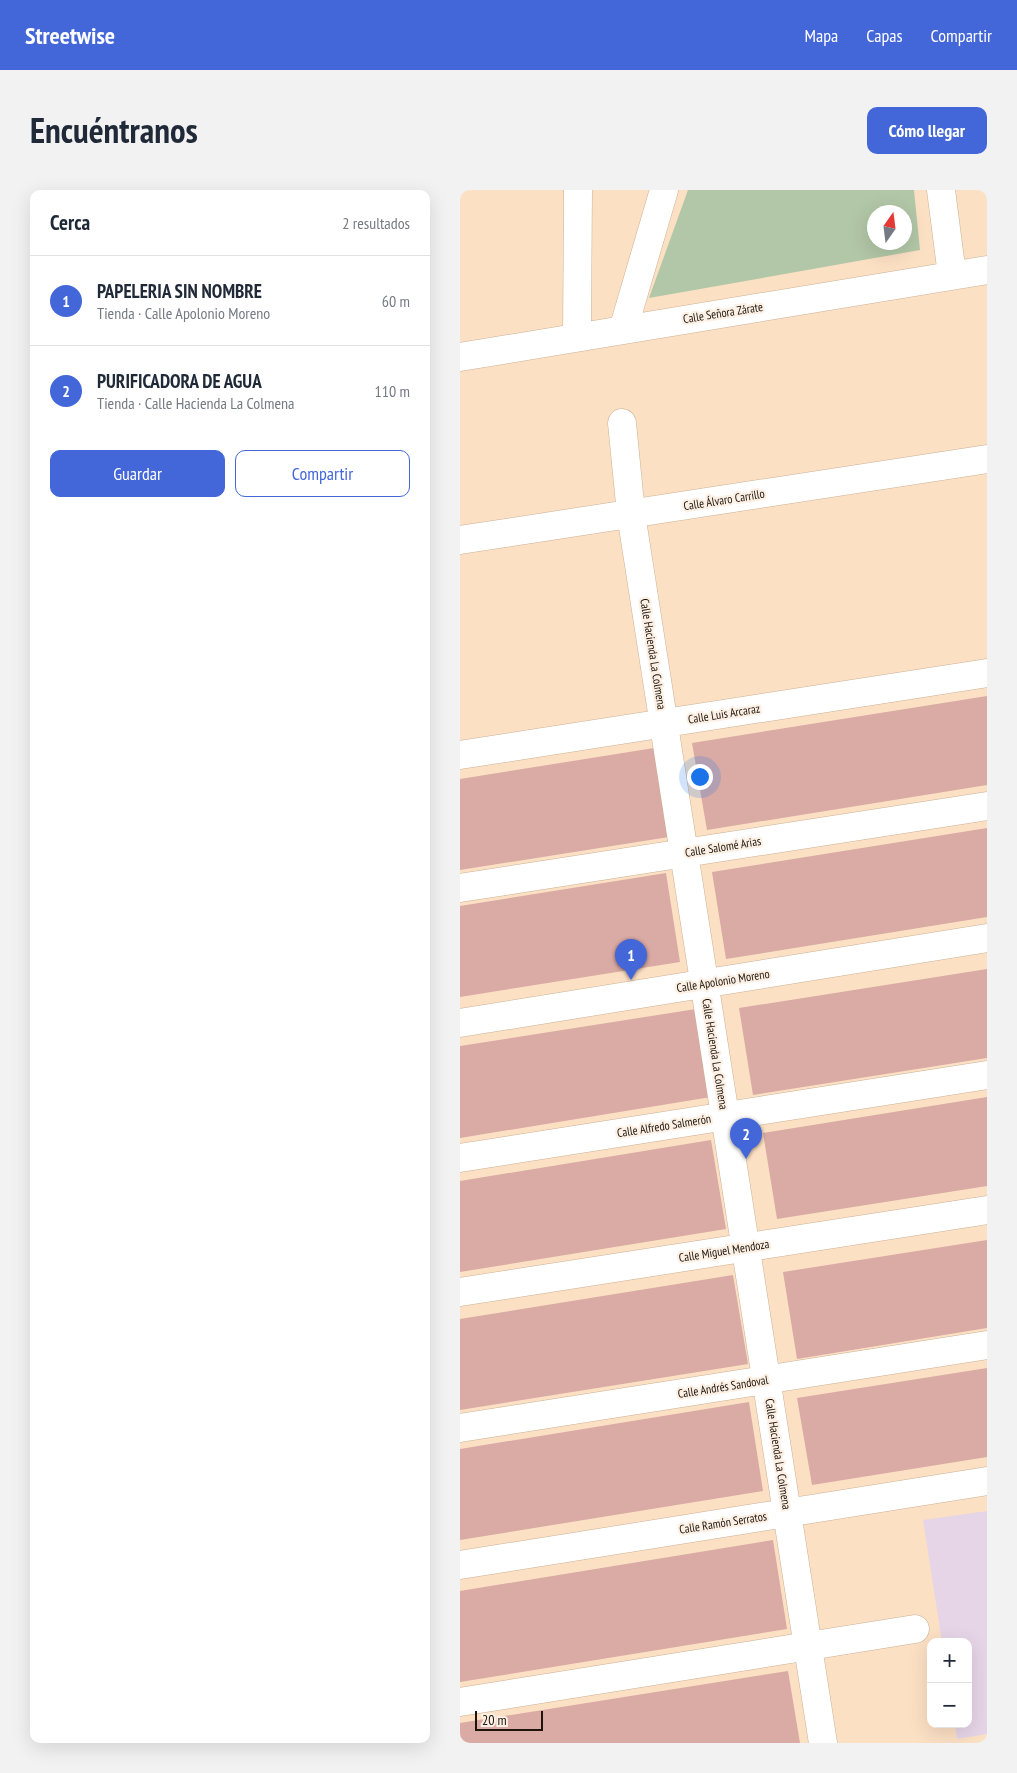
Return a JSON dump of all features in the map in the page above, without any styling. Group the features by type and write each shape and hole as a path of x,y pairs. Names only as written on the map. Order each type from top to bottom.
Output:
{"street":[{"path":"577,337 578,190"},
{"path":"622,330 664,190"},
{"path":"941,190 952,275"},
{"name":"Calle Señora Zárate","path":"460,357 987,270"},
{"name":"Calle Hacienda La Colmena","path":"622,423 631,514 823,1743"},
{"name":"Calle Álvaro Carrillo","path":"460,540 987,458"},
{"name":"Calle Luis Arcaraz","path":"460,755 987,673"},
{"name":"Calle Salomé Arias","path":"460,888 987,806"},
{"name":"Calle Apolonio Moreno","path":"460,1023 987,938"},
{"name":"Calle Alfredo Salmerón","path":"460,1158 987,1075"},
{"name":"Calle Miguel Mendoza","path":"460,1292 987,1210"},
{"name":"Calle Andrés Sandoval","path":"460,1428 987,1345"},
{"name":"Calle Ramón Serratos","path":"460,1566 987,1481"},
{"path":"460,1702 915,1629"}],"shaded area":[{"path":"987,1511 987,1734 957,1739 956,1728 972,1728 972,1638 941,1638 923,1520"}],"green space":[{"path":"688,190 914,190 920,250 649,298"}],"building":[{"path":"987,696 987,785 707,830 692,743"},
{"path":"654,748 669,837 460,870 460,779"},
{"path":"987,828 987,917 726,959 712,872"},
{"path":"666,873 680,962 460,997 460,906"},
{"path":"987,969 987,1058 753,1095 739,1008"},
{"path":"696,1009 711,1097 460,1138 460,1046"},
{"path":"987,1097 987,1186 777,1219 763,1133"},
{"path":"711,1140 726,1229 460,1272 460,1181"},
{"path":"987,1240 987,1328 797,1359 783,1272"},
{"path":"733,1275 748,1364 460,1410 460,1319"},
{"path":"987,1368 987,1457 812,1485 797,1398"},
{"path":"749,1402 763,1491 460,1540 460,1449"},
{"path":"773,1540 787,1629 460,1682 460,1591"},
{"path":"788,1671 800,1743 460,1743 460,1723"}],"place":[{"name":"PAPELERIA SIN NOMBRE","path":"631,980"},
{"name":"PURIFICADORA DE AGUA","path":"746,1159"}]}
